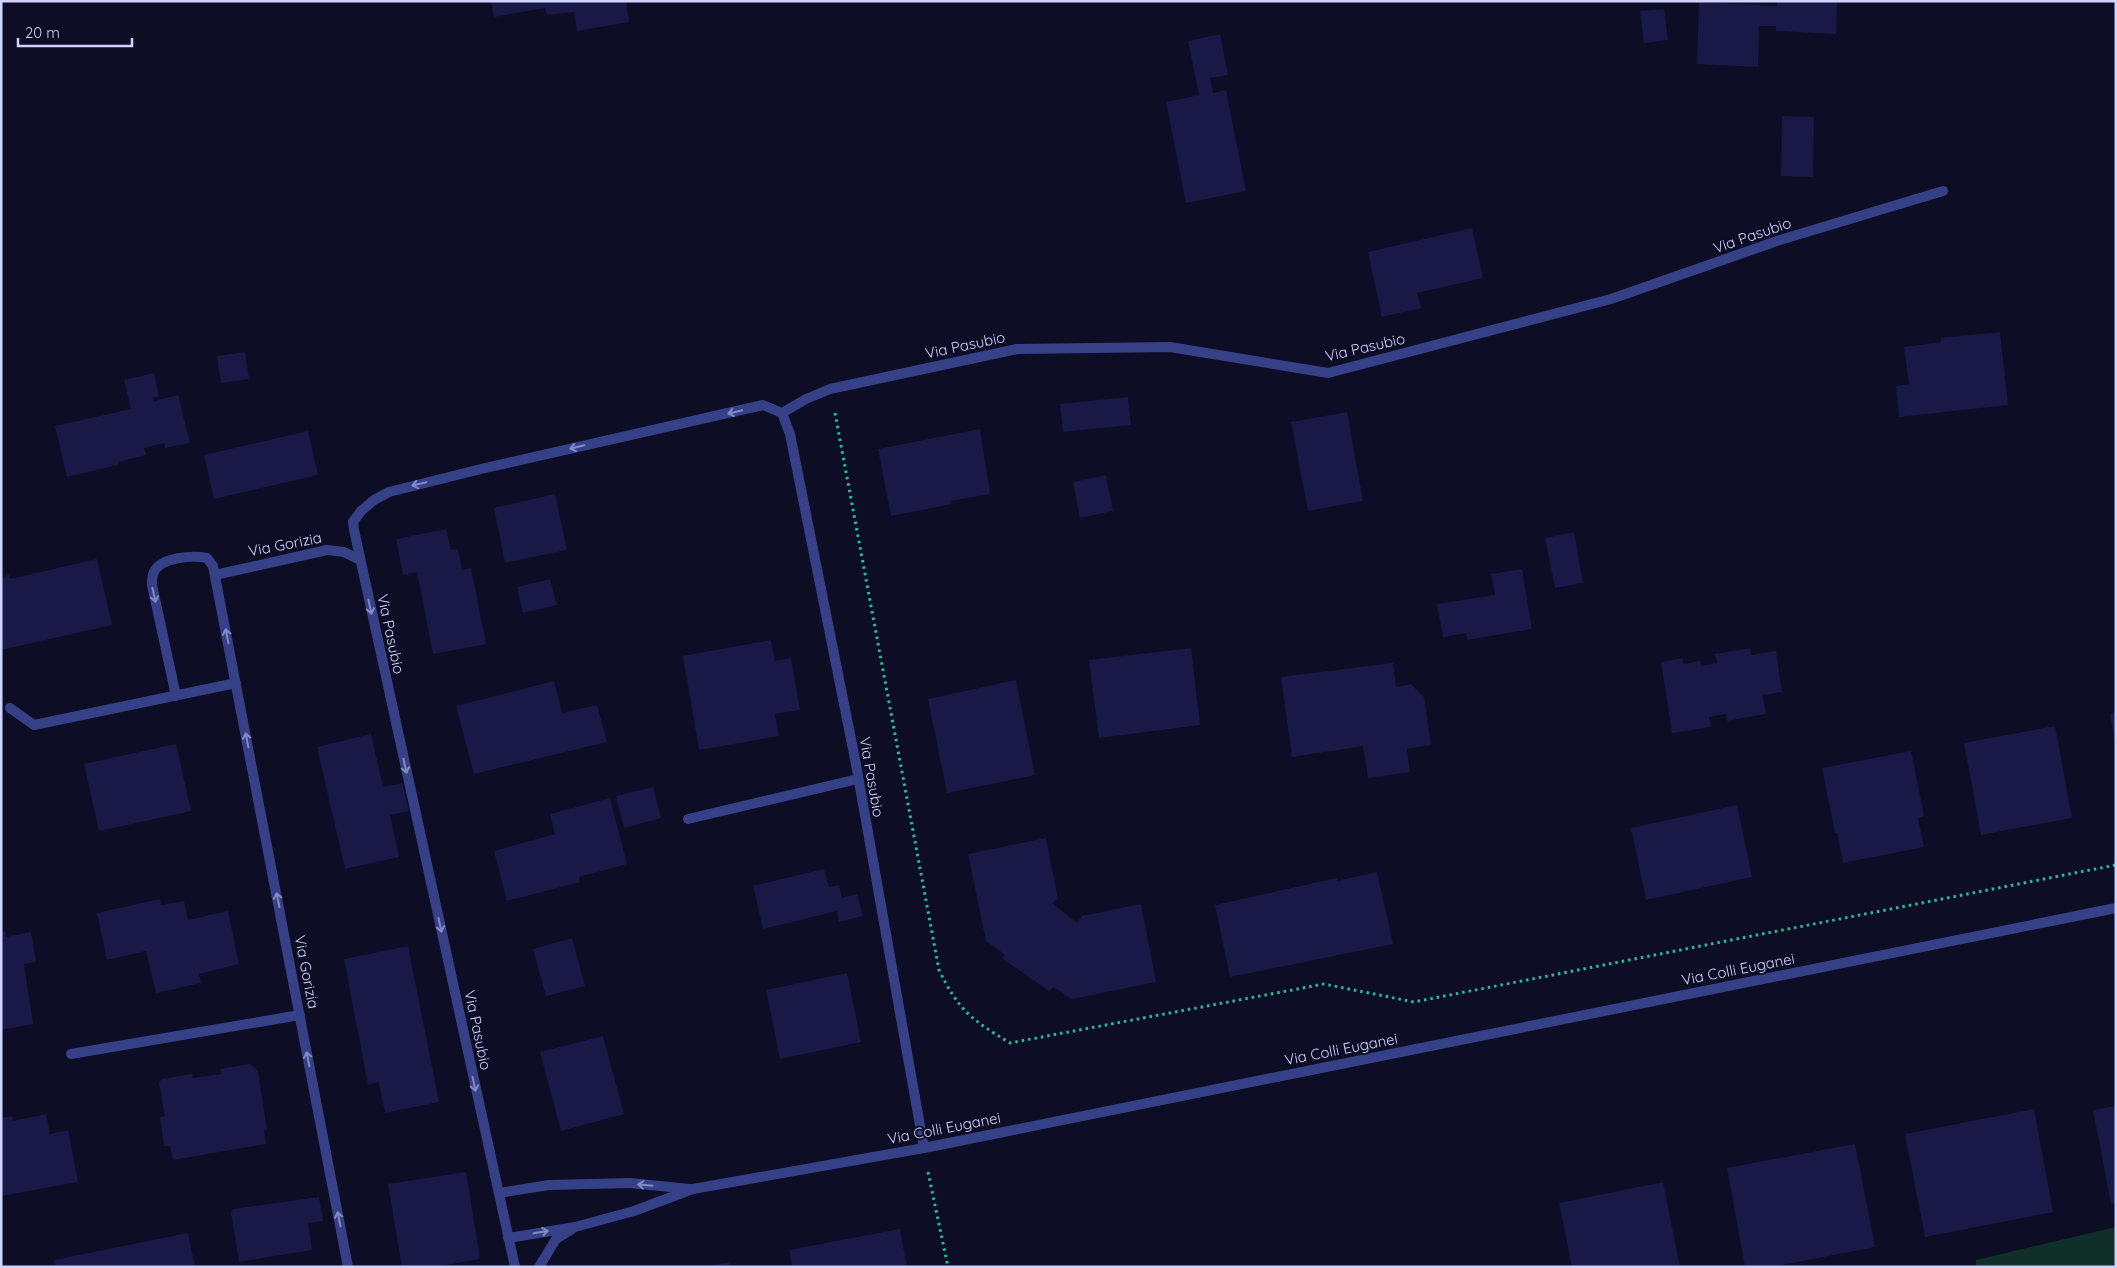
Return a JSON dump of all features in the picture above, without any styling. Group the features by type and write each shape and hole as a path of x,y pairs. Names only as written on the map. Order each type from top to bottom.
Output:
{"street":[{"name":"Via Pasubio","path":"499,1193 353,522 361,511 374,500 389,492 480,468 762,406 782,413 830,389 1017,349 1170,347 1328,373 1611,299 1780,240 1943,191"},
{"name":"Via Pasubio","path":"782,413 790,434 858,779 924,1148"},
{"name":"Via Gorizia","path":"215,575 327,550 344,552 360,560"},
{"name":"Via Gorizia","path":"176,696 152,585 154,572 163,563 196,555 207,558 213,566 215,575 348,1267"},
{"path":"10,708 34,725 236,684"},
{"path":"688,819 858,779"},
{"name":"Via Colli Euganei","path":"508,1238 575,1227 634,1211 693,1189 924,1148 2116,908"},
{"path":"71,1054 300,1015"},
{"path":"515,1267 499,1193 550,1185 630,1183 693,1189"},
{"name":"Via Colli Euganei","path":"539,1267 556,1239 575,1227"}],"path":[{"path":"834,411 940,970 952,996 976,1022 1010,1043 1324,984 1414,1002 2116,864"},
{"path":"924,1148 948,1267"}],"green space":[{"path":"2116,1227 2116,1267 1976,1267 1976,1260"}],"building":[{"path":"491,1 626,1 629,22 577,31 574,12 547,15 545,8 494,17"},
{"path":"1777,1 1837,1 1836,34 1776,31 1776,26 1759,26 1758,67 1697,64 1699,2 1777,6"},
{"path":"1664,9 1668,40 1644,43 1640,11"},
{"path":"1220,34 1228,75 1210,78 1213,93 1226,90 1246,191 1186,203 1166,102 1199,95 1188,41"},
{"path":"1782,116 1814,117 1813,177 1781,176"},
{"path":"1472,228 1483,278 1417,293 1421,308 1382,317 1368,252"},
{"path":"2000,332 2008,405 1899,417 1896,386 1909,384 1904,347 1941,342 1940,338"},
{"path":"245,352 249,379 221,383 217,356"},
{"path":"154,373 159,396 153,397 154,401 178,395 190,443 165,448 164,443 144,448 146,455 118,462 118,465 67,477 55,426 131,409 124,380"},
{"path":"1128,397 1131,425 1063,432 1060,404"},
{"path":"1347,412 1363,501 1308,511 1291,422"},
{"path":"980,429 990,494 951,501 952,504 891,516 878,449"},
{"path":"308,431 318,475 214,499 204,455"},
{"path":"1106,475 1113,511 1080,518 1073,482"},
{"path":"555,494 567,550 505,563 494,508"},
{"path":"446,529 451,550 458,549 462,570 471,568 486,644 433,654 417,572 403,575 396,539"},
{"path":"1574,532 1583,583 1555,588 1545,538"},
{"path":"97,559 112,625 1,650 1,577 9,575 10,579"},
{"path":"1522,569 1532,629 1467,640 1466,633 1443,637 1437,604 1495,595 1491,574"},
{"path":"550,579 557,605 523,613 517,587"},
{"path":"771,640 775,661 791,658 800,710 775,714 779,736 699,750 683,656"},
{"path":"1191,648 1200,725 1099,738 1089,660"},
{"path":"1750,648 1751,655 1776,651 1782,692 1763,695 1766,714 1727,721 1726,714 1709,717 1711,727 1672,733 1661,662 1683,658 1684,664 1700,661 1701,666 1717,663 1715,654"},
{"path":"1393,663 1396,687 1411,684 1424,697 1431,745 1407,749 1410,772 1368,778 1363,746 1292,757 1281,677"},
{"path":"1016,680 1035,775 947,793 928,699"},
{"path":"554,681 562,713 597,705 607,742 474,774 456,706"},
{"path":"2116,713 2116,741 2115,741 2110,714"},
{"path":"2055,726 2072,818 1981,835 1964,743"},
{"path":"371,734 383,787 402,783 409,811 390,815 399,857 345,869 317,747"},
{"path":"176,744 191,811 99,831 84,764"},
{"path":"1911,751 1924,816 1918,818 1924,847 1843,863 1822,768"},
{"path":"653,787 661,818 624,828 616,796"},
{"path":"610,798 627,864 579,877 580,882 507,901 494,851 555,834 550,814"},
{"path":"1737,805 1752,877 1646,900 1631,828"},
{"path":"1046,838 1058,899 1052,903 1077,923 1082,916 1141,904 1156,982 1072,999 1054,987 1049,991 1003,959 1004,954 986,941 968,854"},
{"path":"824,869 829,887 839,885 842,898 857,894 863,916 839,922 837,911 763,929 753,886"},
{"path":"1377,872 1393,944 1230,977 1215,905 1337,878 1337,881"},
{"path":"160,899 161,905 184,901 188,920 228,911 239,964 199,974 201,983 156,993 146,951 107,960 97,913"},
{"path":"5,931 6,937 31,932 36,962 24,964 33,1024 1,1030 1,932"},
{"path":"572,938 585,986 546,996 533,949"},
{"path":"408,946 439,1102 385,1113 379,1082 368,1085 344,959"},
{"path":"847,973 861,1042 780,1059 766,990"},
{"path":"603,1036 624,1114 561,1131 540,1052"},
{"path":"250,1064 258,1071 267,1129 264,1130 266,1144 173,1160 170,1146 164,1146 160,1117 165,1116 159,1082 162,1079 192,1074 193,1078 221,1074 220,1069"},
{"path":"2116,1106 2116,1203 2111,1204 2093,1110"},
{"path":"2034,1109 2053,1212 1925,1237 1905,1134"},
{"path":"46,1114 50,1134 68,1130 78,1182 1,1196 1,1118 12,1116 13,1121"},
{"path":"1855,1144 1875,1247 1771,1267 1745,1267 1727,1168"},
{"path":"466,1172 480,1259 436,1267 402,1267 388,1184"},
{"path":"1663,1182 1680,1267 1572,1267 1559,1203"},
{"path":"319,1197 323,1221 308,1223 312,1250 239,1262 231,1213 233,1209"},
{"path":"900,1229 907,1267 792,1267 789,1250"},
{"path":"188,1233 195,1267 55,1267 54,1260"},
{"path":"730,1262 731,1267 707,1266"}]}
